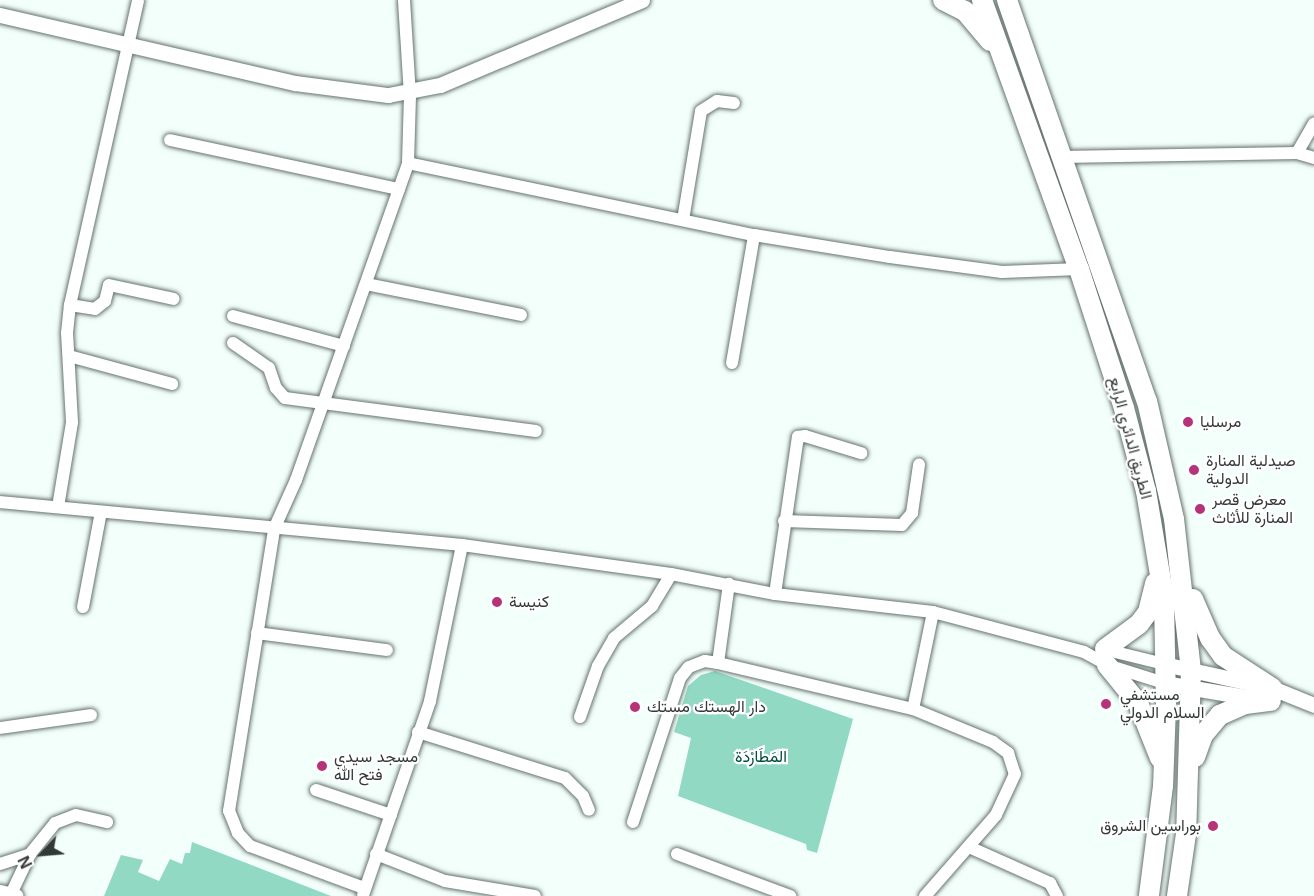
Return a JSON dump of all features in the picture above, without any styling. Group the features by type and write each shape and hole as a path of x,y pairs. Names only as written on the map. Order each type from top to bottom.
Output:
{"main road":[{"path":"943,0 976,22 1007,67"},
{"name":"الطريق الدائري الرابع","path":"982,0 1079,269 1134,442 1158,559 1164,599 1163,786 1149,896"},
{"name":"الطريق الدائري الرابع","path":"1007,0 1147,400 1180,555 1192,679 1189,776 1177,896"},
{"path":"1180,555 1210,638 1237,668 1271,695"},
{"path":"1158,559 1148,612 1106,657 1149,723 1163,786"},
{"path":"1189,776 1211,724 1232,708 1271,695"}],"street":[{"path":"58,507 72,422 69,356 70,304 138,0"},
{"path":"405,0 410,93 408,163 296,480 274,529 229,811 233,825 250,846 363,892 430,701 462,545"},
{"path":"0,15 334,90 378,95 410,93 478,70 635,1"},
{"path":"683,220 701,111 717,101 734,103"},
{"path":"1297,153 1314,123"},
{"path":"170,140 399,189"},
{"path":"1061,157 1297,153 1314,158"},
{"path":"408,163 754,235 1002,272 1079,269"},
{"path":"732,363 754,235"},
{"path":"366,284 521,315"},
{"path":"70,304 95,309 105,301 109,285 174,299"},
{"path":"233,316 344,346"},
{"path":"233,343 269,368 276,388 285,398 536,431"},
{"path":"69,356 172,384"},
{"path":"775,594 798,437 806,435 861,453"},
{"path":"784,521 902,525 912,513 919,465"},
{"path":"0,502 462,545 671,574 775,594 933,612 1164,673 1314,705"},
{"path":"83,607 101,512"},
{"path":"580,717 598,666 614,638 652,606 671,574"},
{"path":"718,663 729,584"},
{"path":"913,709 933,612"},
{"path":"258,633 387,650"},
{"path":"1106,657 1164,673"},
{"path":"633,822 680,678 689,667 705,661 718,663 913,709 993,742 1013,762 1013,786 996,815 925,896"},
{"path":"0,728 91,715"},
{"path":"418,732 565,778 583,796 589,810"},
{"path":"316,790 391,815"},
{"path":"9,894 30,854 47,830 64,817 76,815 107,822"},
{"path":"969,847 1050,883 1057,896"},
{"path":"0,864 30,854"},
{"path":"376,854 445,881 535,896"},
{"path":"677,854 790,896"}],"green space":[{"name":"المَطَارْدَة","path":"715,671 853,719 817,853 807,850 806,844 678,796 691,738 674,732 688,686 701,675"},
{"path":"192,842 331,896 104,896 121,855 143,860 138,872 159,881 170,859 182,864 185,853 190,853"}],"place":[{"name":"مرسليا","path":"1188,422"},
{"name":"صيدلية المنارة الدولية","path":"1194,470"},
{"name":"معرض قصر المنارة للأثاث","path":"1200,509"},
{"name":"كنيسة","path":"497,602"},
{"name":"مستشفي السلام الدولي","path":"1106,704"},
{"name":"دار الهستك مستك","path":"635,707"},
{"name":"مسجد سيدي فتح الله","path":"322,766"},
{"name":"بوراسين الشروق","path":"1213,826"}]}
